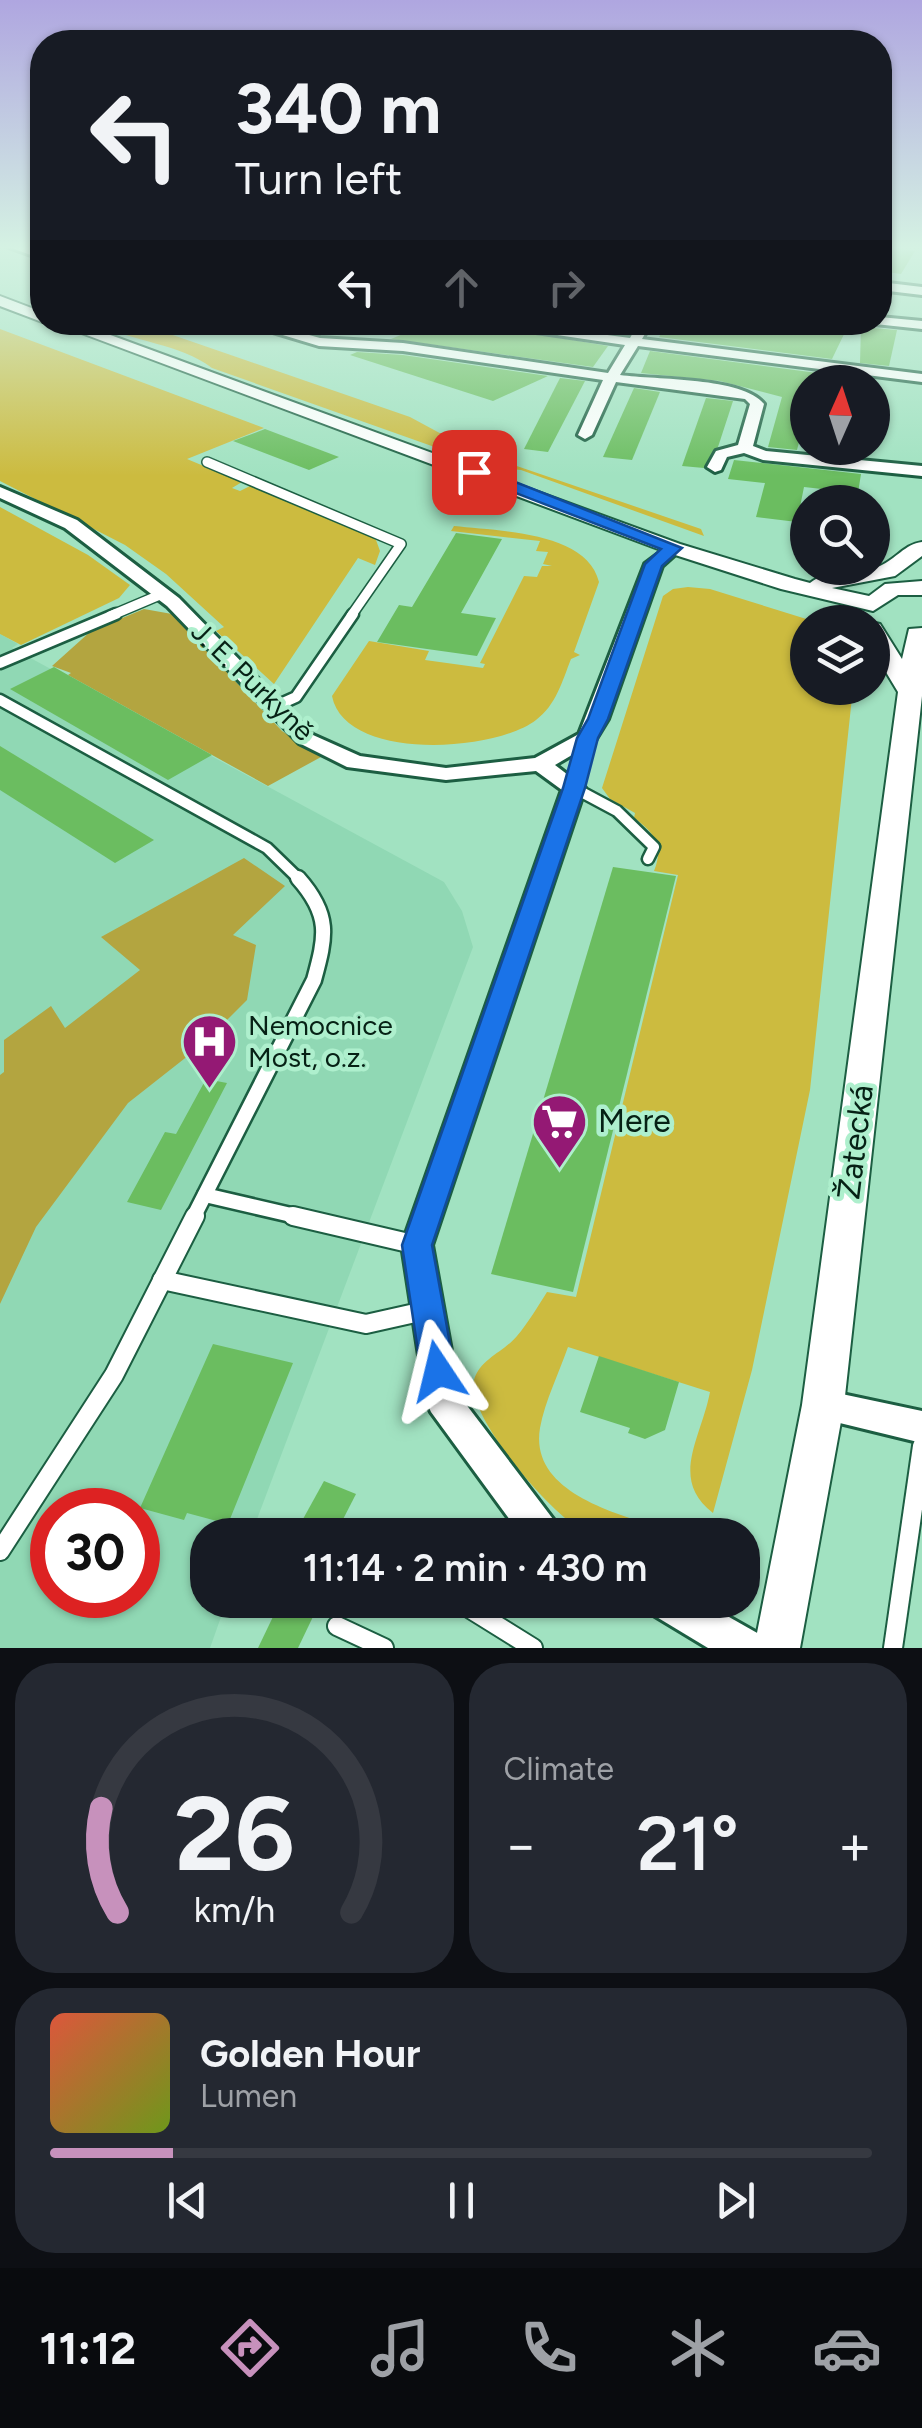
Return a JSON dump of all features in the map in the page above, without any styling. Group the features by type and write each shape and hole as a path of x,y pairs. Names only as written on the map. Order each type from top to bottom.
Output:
{"street":[{"path":"94,335 839,605"},
{"path":"293,335 319,342 404,346 733,391 750,396 756,404 746,448"},
{"path":"568,335 922,378"},
{"path":"586,436 612,377 638,335"},
{"path":"715,467 722,454 746,448 763,455 922,471"},
{"name":"J. E. Purkyně","path":"0,492 71,524 162,594 306,739 354,762 446,774 540,764 587,738"},
{"path":"789,584 862,578 887,571 921,544"},
{"path":"876,605 882,592 920,588 921,544"},
{"path":"529,1518 443,1401 417,1245 574,788 587,738 598,719 654,564 674,548"},
{"path":"890,625 919,634"},
{"name":"Žatecká","path":"776,1648 823,1405 916,690 919,634"},
{"path":"890,649 916,690"},
{"path":"540,764 574,788"},
{"path":"823,1405 922,1427"},
{"path":"693,1618 745,1648"}],"lane":[{"path":"207,462 401,544 296,697 276,706"},
{"path":"0,664 73,629 162,594"},
{"path":"0,700 267,848 296,874 316,901 325,932 314,980 114,1375 0,1551"},
{"path":"574,788 617,810 654,847 648,859"},
{"path":"205,1195 417,1245"},
{"path":"162,1280 366,1324 428,1310"},
{"path":"893,1648 922,1446"},
{"path":"485,1618 533,1648"},
{"path":"337,1626 384,1648"}],"shaded area":[{"path":"0,329 264,428 187,459 242,482 232,488 240,491 252,485 376,540 380,551 375,565 358,558 274,684 216,631 224,627 166,574 125,545 0,481"},
{"path":"126,335 173,335 410,417 473,451 701,529 704,536 521,470 491,467 212,368 185,353"},
{"path":"0,507 88,555 130,585 119,598 21,645 0,634"},
{"path":"454,526 538,537 577,552 591,565 599,582 574,652 580,655 571,659 549,707 516,731 457,744 424,745 391,741 364,732 343,717 332,696 369,641 429,651 425,660 483,668 485,664 480,663 524,576 537,577 542,566 552,566 543,564 548,552 536,551 540,541 451,531"},
{"path":"673,589 710,589 790,614 790,705 851,705 810,1090 752,1370 713,1513 700,1500 690,1472 710,1392 568,1347 540,1428 541,1452 551,1472 567,1489 632,1518 565,1518 498,1442 483,1417 474,1380 481,1367 517,1336 547,1292 576,1297 678,875 654,871 656,841 634,818 635,813 610,799 602,788 663,596"},
{"path":"144,609 172,614 282,731 321,757 268,786 68,675 71,673 52,666 91,631"},
{"name":"Nemocnice Most, o.z.","path":"0,634 18,644 12,648 444,882 462,911 473,947 257,1518 190,1518 190,1618 221,1618 210,1648 0,1648"},
{"path":"244,858 285,886 233,935 256,945 247,1000 203,1044 128,1103 36,1227 0,1304 0,1075 4,1072 4,1040 51,1006 65,1028 140,970 101,937"}],"building":[{"path":"892,330 897,330 889,365 860,363 861,335 892,335"},
{"path":"401,335 542,335 608,346 593,367 391,339"},
{"path":"660,335 844,335 832,359"},
{"path":"650,351 790,369 790,449 768,447 782,397 720,381 641,373"},
{"path":"357,352 548,376 493,401 350,355"},
{"path":"560,378 585,381 548,452 524,449"},
{"path":"634,388 660,392 632,460 603,457"},
{"path":"706,398 733,401 718,447 704,468 682,466"},
{"path":"265,429 339,457 309,470 233,441"},
{"path":"734,460 861,474 859,485 790,485 790,521 756,517 765,483 728,479"},
{"path":"456,533 502,539 461,613 496,618 477,656 377,642 399,605 412,607"},
{"path":"54,667 212,755 168,780 10,689"},
{"path":"0,746 154,840 115,863 0,790"},
{"path":"613,867 676,876 573,1292 491,1274"},
{"path":"206,1079 227,1083 161,1210 127,1202 165,1132 176,1134"},
{"path":"213,1344 293,1363 230,1518 187,1513 184,1520 160,1513 160,1488 149,1488"},
{"path":"599,1356 679,1382 665,1430 645,1439 628,1433 630,1428 580,1412"},
{"path":"324,1481 356,1494 344,1518 304,1518"},
{"path":"272,1618 312,1618 298,1648 258,1648"}],"place":[{"name":"Nemocnice Most, o.z.","path":"209,1090"},
{"name":"Mere","path":"559,1170"}],"route":[{"path":"438,1371 417,1245 574,788 587,738 598,719 654,564 674,548 474,472"}]}
